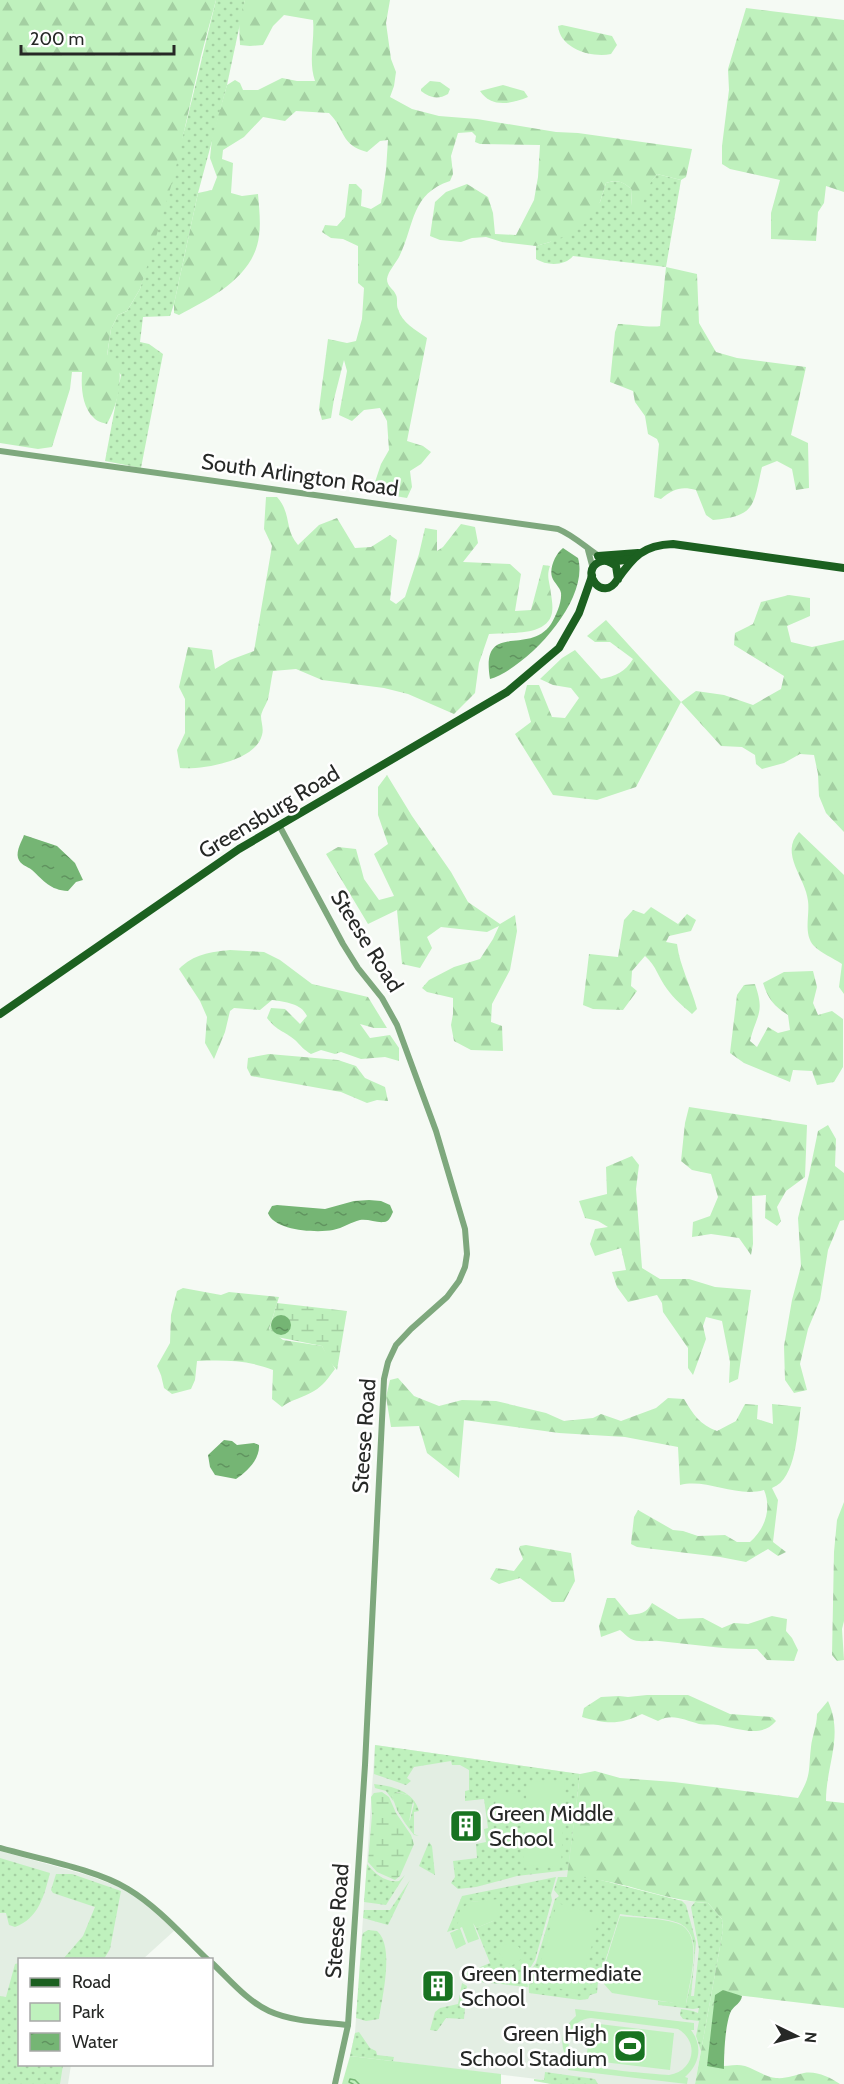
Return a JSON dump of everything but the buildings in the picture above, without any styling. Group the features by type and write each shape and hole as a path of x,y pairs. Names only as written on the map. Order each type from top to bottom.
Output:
{"main road":[{"path":"602,588 594,582 592,572 599,562 635,556 652,547 673,544 844,568"},
{"path":"598,556 635,556"},
{"path":"585,598 602,588 613,586 635,556"},
{"path":"609,562 618,570 618,579"},
{"name":"Greensburg Road","path":"0,1014 202,873 516,685 559,648 585,598 592,572"}],"street":[{"name":"South Arlington Road","path":"0,451 558,529 576,538 588,550 609,562"},
{"path":"588,550 592,572"},
{"name":"Steese Road","path":"279,825 343,944 358,968 382,998 397,1025 442,1151 467,1239 466,1260 459,1281 447,1297 396,1345 388,1362 384,1379 365,1765 348,2025 335,2084"},
{"path":"0,1848 120,1884 141,1898 207,1958"},
{"path":"213,1964 251,1999 269,2011 288,2017 348,2025"}],"shaded area":[{"path":"375,1745 580,1774 568,1877 696,1902 723,1930 695,2084 578,2084 350,2056 355,2033"},
{"path":"0,1851 87,1875 125,1889 146,1903 175,1930 144,1958 18,1958 18,2066 71,2066 68,2084 0,2084"}],"green space":[{"path":"0,0 216,0 174,176 140,289 127,311 118,315 111,329 107,355 118,361 120,377 114,409 107,424 95,419 85,403 82,372 72,372 70,389 52,447 38,449 0,443"},
{"path":"216,0 245,0 227,85 198,193 174,304 170,316 143,317 140,342 149,344 163,354 141,468 105,461 121,375 107,356 111,329 118,315 127,311 140,289 186,124"},
{"path":"245,0 390,0 386,23 391,59 396,72 390,97 412,109 439,116 477,119 556,132 692,149 686,177 681,180 657,174 651,182 639,213 631,206 632,190 614,181 606,183 600,202 587,222 570,234 550,242 536,246 502,242 486,237 461,242 440,240 430,236 435,202 446,192 467,184 488,197 493,213 495,234 516,235 534,200 540,145 480,144 475,142 476,136 472,132 458,133 451,156 453,174 450,181 437,187 421,202 400,255 387,279 396,295 400,314 410,326 427,338 407,441 423,446 431,452 421,464 410,471 412,487 407,498 383,494 374,485 381,464 389,450 387,421 380,408 364,410 352,421 339,415 347,371 344,360 331,418 322,420 319,409 328,339 347,343 356,341 362,319 364,288 358,283 358,246 343,239 331,238 322,232 325,225 337,226 345,217 349,184 356,184 362,190 361,206 371,209 381,203 388,140 380,141 367,152 358,149 348,141 329,113 296,111 285,121 263,117 244,137 223,150 222,159 233,163 231,193 242,196 258,194 260,226 255,250 240,275 229,284 179,315 174,313 198,193 212,190 217,177 210,158 212,138 227,85 235,80 240,83 243,90 258,90 282,78 315,81 312,66 313,20 284,15 273,26 263,45 240,45 239,21"},
{"path":"746,8 844,20 844,192 826,186 824,203 818,212 816,241 771,239 771,213 780,180 730,169 722,164 729,90 728,69"},
{"path":"558,26 612,36 617,45 611,54 586,53 564,41"},
{"path":"430,81 440,82 450,89 448,94 434,97 421,91"},
{"path":"503,85 524,91 528,97 502,103 490,100 480,91"},
{"path":"657,174 681,180 666,267 573,256 565,262 556,264 536,259 536,246 550,242 600,202 606,183 617,181 629,187 632,190 631,206"},
{"path":"666,267 697,274 699,323 716,352 737,358 806,367 791,435 808,443 809,488 796,490 792,469 777,461 762,467 754,500 745,512 738,516 713,520 706,515 696,490 681,488 661,499 654,497 659,444 657,439 648,434 645,416 635,402 633,391 610,382 615,332 618,324 660,326"},
{"path":"266,497 277,497 282,503 291,533 298,545 319,525 337,518 355,548 371,547 390,535 397,540 390,600 396,604 405,597 425,528 437,530 437,551 443,547 461,524 475,527 478,543 463,562 510,564 521,574 515,611 531,610 543,565 550,566 548,577 552,613 549,621 535,630 526,632 489,634 479,663 475,693 454,714 408,694 384,688 322,680 296,669 273,671 268,699 261,716 263,733 258,744 250,751 227,762 180,768 177,750 185,733 185,699 179,687 188,647 212,650 215,669 230,660 254,651 272,546 264,529"},
{"path":"789,595 810,598 810,616 787,626 791,642 812,647 844,640 844,832 826,813 819,796 814,755 800,754 784,763 762,769 756,764 755,755 742,747 721,746 681,702 696,691 724,695 753,705 781,689 784,676 734,645 735,633 753,624 761,602"},
{"path":"606,620 681,702 636,787 597,800 553,795 515,734 531,722 524,697 527,685 539,685 552,717 565,718 579,698 571,688 553,685 540,679 562,658 575,650 601,679 620,673 627,667 633,659 610,642 595,642 587,636"},
{"path":"387,775 468,902 500,924 515,915 517,931 510,970 492,1004 491,1022 502,1026 503,1051 471,1050 454,1041 451,1025 453,998 427,992 422,988 429,980 454,967 480,959 499,926 487,932 441,927 427,937 432,948 420,968 402,964 397,910 368,924 326,854 338,847 356,849 364,879 379,900 394,896 374,854 388,844 378,815 378,787"},
{"path":"799,832 844,875 844,994 839,987 842,964 817,949 809,936 808,901 795,866 792,849"},
{"path":"651,907 678,924 687,914 696,920 691,931 669,936 666,942 677,944 697,1009 692,1014 670,993 645,956 632,971 631,986 637,991 623,1010 593,1009 583,1005 589,954 618,957 624,920 633,910 644,914"},
{"path":"230,950 264,952 280,960 312,984 368,997 387,1028 374,1028 360,1024 370,1038 390,1035 399,1048 399,1061 385,1057 361,1059 341,1052 335,1054 321,1050 311,1054 267,1018 271,1008 285,1009 300,1024 307,1016 301,1008 272,1000 260,1010 234,1008 230,1011 225,1032 214,1059 205,1043 207,1017 200,1001 179,969 190,960 203,955"},
{"path":"813,971 817,987 813,1003 818,1015 832,1011 843,1019 843,1067 834,1082 817,1085 812,1071 793,1070 790,1082 744,1063 730,1053 737,995 744,985 755,984 758,994 760,1008 750,1041 757,1047 768,1027 778,1033 790,1030 788,1015 772,1002 763,983 784,972"},
{"path":"269,1054 338,1060 356,1066 365,1078 385,1087 388,1101 377,1100 367,1103 341,1092 251,1076 247,1068 248,1058"},
{"path":"689,1107 807,1125 805,1177 786,1191 777,1207 781,1221 777,1226 765,1218 766,1195 752,1196 753,1244 751,1255 739,1238 711,1234 692,1237 693,1222 710,1216 718,1197 711,1174 692,1170 681,1161"},
{"path":"828,1125 836,1139 835,1166 844,1173 844,1220 840,1221 828,1250 820,1300 808,1329 800,1364 807,1390 794,1393 785,1380 784,1346 801,1266 798,1218 818,1131"},
{"path":"632,1156 639,1165 636,1189 642,1268 660,1279 689,1279 715,1287 751,1290 738,1379 729,1383 730,1362 722,1321 706,1317 703,1326 706,1339 693,1375 688,1368 688,1348 663,1312 662,1303 657,1295 628,1302 617,1287 612,1272 626,1270 621,1248 595,1256 590,1244 595,1229 608,1227 598,1221 585,1218 579,1201 607,1194 606,1167"},
{"path":"183,1288 221,1295 229,1292 279,1297 269,1329 283,1340 322,1346 335,1369 317,1389 282,1407 272,1399 273,1370 236,1361 197,1361 195,1380 191,1389 172,1394 164,1388 157,1366 170,1343 171,1315 177,1291"},
{"path":"277,1303 347,1311 337,1370 329,1361 322,1346 272,1336 269,1330"},
{"path":"398,1378 414,1396 439,1406 462,1400 496,1401 546,1413 564,1421 593,1418 601,1414 621,1421 656,1408 668,1398 684,1399 706,1426 717,1431 736,1421 745,1404 758,1405 757,1419 773,1424 772,1404 801,1407 791,1464 787,1475 772,1488 778,1500 773,1542 786,1552 778,1556 768,1549 746,1562 637,1547 631,1544 634,1517 638,1510 673,1530 698,1536 725,1535 737,1542 750,1542 763,1525 767,1511 764,1490 743,1492 701,1484 680,1485 678,1447 625,1437 559,1433 464,1420 459,1478 427,1453 419,1426 391,1427 386,1397 390,1380"},
{"path":"844,1502 844,1621 842,1629 844,1660 837,1661 832,1655 834,1552 837,1520"},
{"path":"526,1545 571,1553 575,1581 564,1602 552,1602 520,1578 499,1584 490,1579 496,1568 514,1571 523,1559 520,1546"},
{"path":"607,1598 615,1598 629,1615 643,1612 652,1603 678,1619 703,1618 722,1628 734,1623 748,1624 772,1616 787,1619 786,1631 798,1650 794,1661 767,1660 757,1649 637,1641 620,1630 601,1637 599,1626"},
{"path":"688,1695 730,1714 772,1717 776,1721 763,1730 749,1731 699,1724 673,1717 658,1721 642,1714 613,1722 582,1717 584,1708 601,1697"},
{"path":"828,1701 833,1714 834,1739 826,1801 844,1803 844,2008 736,1995 723,1990 707,2065 745,2066 776,2078 814,2073 840,2084 695,2084 723,1930 722,1919 708,1903 672,1898 621,1884 567,1877 580,1774 595,1771 620,1778 674,1782 798,1798 809,1773 817,1714"},
{"path":"375,1745 580,1774 568,1870 517,1876 476,1887 458,1889 451,1883 455,1877 453,1861 477,1858 476,1844 486,1842 484,1829 488,1828 484,1799 465,1801 465,1791 469,1790 469,1770 460,1765 452,1765 451,1761 414,1767 407,1778 411,1781 406,1785 374,1774"},
{"path":"527,1781 565,1782 561,1867 523,1865"},
{"path":"374,1784 395,1788 408,1795 397,1792 392,1796 394,1802 386,1791 375,1788"},
{"path":"382,1792 389,1797 414,1844 400,1876 395,1880 377,1872 368,1862 372,1815 371,1797 374,1793"},
{"path":"395,1792 408,1795 413,1801 409,1822 405,1823 397,1810 392,1796"},
{"path":"519,1793 523,1806 520,1816 507,1821 494,1816 496,1797 499,1794"},
{"path":"408,1795 419,1811 414,1812 414,1834 419,1836 414,1835 405,1823 410,1820 414,1804"},
{"path":"429,1842 432,1846 435,1875 419,1866"},
{"path":"0,1858 50,1873 43,1898 35,1912 15,1927 9,1925 6,1913 0,1913"},
{"path":"367,1864 377,1874 390,1881 399,1881 405,1875 386,1905 364,1902"},
{"path":"56,1874 72,1874 121,1891 110,1949 105,1958 64,1958 83,1936 95,1907 53,1893 51,1890"},
{"path":"556,1877 535,1960 526,1975 528,1987 471,1981 469,1983 462,1979 464,1974 490,1963 476,1928 493,1921 499,1900 470,1902 457,1929 447,1932 462,1896"},
{"path":"558,1877 589,1877 682,1901 686,1905 696,1942 691,1996 694,1996 699,1949 691,1907 695,1902 708,1903 722,1919 723,1930 701,2051 696,2036 699,2021 683,2019 680,2015 681,2009 698,2013 699,2008 658,2005 658,2001 686,2004 693,1971 694,1947 685,1927 676,1922 620,1914 602,1971 599,1970 597,1993 590,1995 588,1999 580,2000 529,1993 528,1974 536,1963 555,1899 559,1896 554,1890"},
{"path":"410,1880 388,1925 363,1918 364,1910 390,1910"},
{"path":"499,1899 501,1912 493,1921 476,1928 473,1923 479,1939 468,1943 462,1927 460,1928 466,1944 456,1949 450,1933 459,1929 457,1929 460,1910 470,1902"},
{"path":"557,1903 600,1915 579,1994 535,1982"},
{"path":"620,1916 676,1923 685,1928 691,1936 693,1959 686,2005 612,1993 604,1984 606,1961"},
{"path":"368,1930 377,1931 382,1938 385,1948 386,1973 379,2019 366,2021 356,2018 362,1937 363,1933"},
{"path":"511,1942 519,1947 524,1957 510,1967 498,1951 502,1946"},
{"path":"18,1963 18,2066 63,2066 60,2084 0,2084 0,1996 6,1997 15,1964"},
{"path":"462,1983 467,1986 464,2019 446,2018 437,2031 430,2030 435,2012 440,2008 458,2004"},
{"path":"575,2009 694,2023 694,2030 691,2030 697,2042 698,2055 697,2061 685,2077 688,2078 687,2084 568,2070 570,2063 562,2045 562,2038 576,2016","holes":["591,2018 678,2029 689,2041 691,2055 684,2068 669,2075 586,2065 580,2063 571,2054 569,2046 573,2027"]},
{"name":"Green High School Stadium","path":"591,2023 674,2033 670,2070 586,2060"},
{"path":"359,2032 377,2055 394,2057 393,2061 350,2056 355,2033"},
{"path":"350,2056 501,2074 501,2084 342,2084"},
{"path":"545,2072 595,2079 598,2084 551,2084 534,2081 534,2079 544,2080"}],"water":[{"path":"563,548 578,558 579,575 575,593 565,612 538,647 505,672 490,679 489,661 492,650 499,644 531,638 542,633 553,621 560,605 561,593 552,577 551,569"},
{"path":"24,835 57,846 75,863 83,880 76,882 68,891 56,889 48,884 22,864 18,858"},
{"path":"354,1201 381,1201 390,1205 393,1212 389,1220 381,1222 360,1220 333,1230 307,1231 278,1224 268,1213 272,1206 277,1205 325,1209"},
{"path":"281,1315 288,1318 291,1325 288,1332 281,1335 274,1332 271,1325 274,1318"},
{"path":"224,1440 232,1441 237,1445 254,1443 259,1445 252,1465 236,1479 215,1475 210,1467 208,1455"},
{"path":"723,1990 742,1996 731,2011 727,2023 724,2069 707,2066 715,1995"}],"waterway":[{"path":"353,2084 349,2082 350,2079 359,2084"}],"place":[{"name":"Green Middle School","path":"466,1826"},
{"name":"Green Intermediate School","path":"438,1986"},
{"name":"Green High School Stadium","path":"630,2046"}]}
